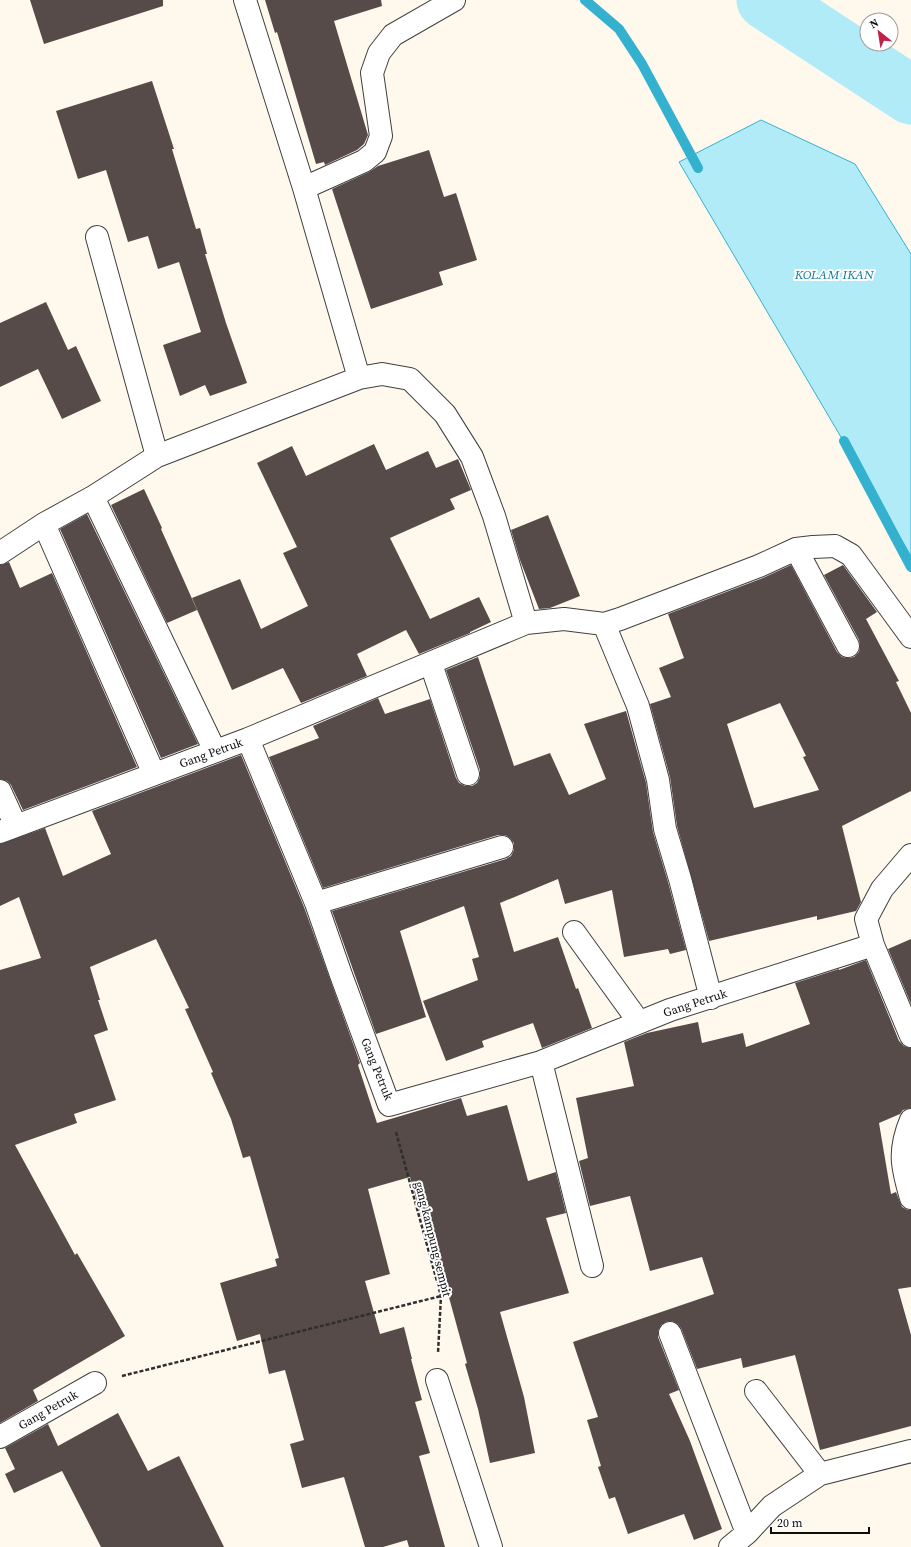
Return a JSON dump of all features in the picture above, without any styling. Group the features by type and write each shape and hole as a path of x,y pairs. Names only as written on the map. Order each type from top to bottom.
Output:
{"street":[{"path":"245,0 304,188 359,378"},
{"path":"304,188 364,161 375,152 381,136 372,73 379,54 393,35 454,0"},
{"path":"97,237 157,456"},
{"path":"0,553 44,524 93,497 157,456 359,378 382,374 410,380 445,414 472,457 494,516 526,623"},
{"path":"93,497 215,751"},
{"path":"44,524 154,774"},
{"path":"248,739 431,664 526,623 564,619 604,624 759,566 796,549 835,546 851,555 911,637"},
{"path":"796,549 848,646"},
{"path":"604,624 638,706 658,780 664,829 680,879 711,998"},
{"path":"431,664 468,774"},
{"name":"Gang Petruk","path":"8,829 248,739 316,903 389,1105 541,1062 670,1010 873,945"},
{"path":"0,791 8,829"},
{"path":"316,903 502,847"},
{"path":"911,855 882,889 866,919 873,945 911,1036"},
{"path":"574,932 639,1022"},
{"path":"541,1062 592,1266"},
{"path":"911,1120 902,1150 903,1171 911,1198"},
{"path":"670,1334 747,1533"},
{"path":"437,1380 491,1547"},
{"name":"Gang Petruk","path":"0,1437 95,1383"},
{"path":"756,1391 820,1474"},
{"path":"730,1547 747,1533 772,1506 820,1474 911,1452"}],"path":[{"name":"gang kampung sempit","path":"389,1105 441,1296 437,1380"},
{"path":"95,1383 441,1296"}],"water":[{"name":"KOLAM IKAN","path":"761,120 855,164 911,254 911,556 679,162"}],"building":[{"path":"30,0 163,0 163,6 44,44"},
{"path":"265,0 381,0 382,6 334,21 368,135 364,144 357,150 325,165 324,162 316,164 277,32 275,33"},
{"path":"152,81 174,149 172,149 196,229 200,228 207,254 205,254 226,323 247,383 210,396 205,385 180,396 163,345 201,332 179,262 158,269 148,236 128,242 106,170 78,179 56,111"},
{"path":"429,150 444,197 456,193 477,260 439,272 443,285 371,309 332,189 369,172 378,166"},
{"path":"46,302 68,350 76,346 101,401 62,419 38,369 0,387 0,323"},
{"path":"374,444 386,470 428,451 436,468 458,459 471,490 450,499 455,509 390,538 430,619 479,597 491,622 470,633 419,654 406,630 357,654 367,676 301,703 283,668 232,690 192,598 240,579 261,629 308,606 283,553 297,547 257,463 292,446 306,476"},
{"path":"144,489 197,610 167,623 111,505"},
{"path":"87,514 198,744 161,758 60,529"},
{"path":"548,515 580,596 550,608 539,609 520,560 511,530"},
{"path":"9,562 20,588 52,573 137,767 23,810 11,785 7,781 0,779 0,565"},
{"path":"791,565 837,652 842,657 854,657 859,652 859,640 824,575 843,565 877,612 866,619 899,681 896,682 911,713 911,791 842,826 861,902 856,911 817,920 817,916 709,941 677,826 670,777 650,704 671,697 659,668 684,658 668,614 763,578","holes":["780,703 806,756 803,757 819,790 754,808 727,724"]},
{"path":"478,657 514,766 550,753 569,795 606,779 584,724 626,711 646,783 653,832 686,950 670,954 668,949 624,957 612,890 565,904 558,879 500,903 514,952 558,937 576,989 578,988 592,1028 542,1048 533,1023 482,1041 484,1047 446,1061 423,1001 478,980 472,959 479,957 464,906 400,931 426,1017 376,1034 332,911 506,859 511,856 514,850 514,843 505,835 498,835 323,888 269,757 319,738 313,726 378,698 385,714 430,699 456,778 459,783 465,786 472,786 477,783 480,777 480,770 446,670"},
{"path":"241,755 304,907 360,1063 358,1065 377,1123 461,1098 467,1116 507,1105 528,1181 556,1172 566,1213 546,1218 569,1293 500,1312 524,1397 535,1453 490,1463 478,1409 465,1364 467,1363 439,1261 435,1263 410,1177 368,1189 390,1274 365,1281 380,1334 404,1327 422,1400 415,1402 430,1453 419,1456 445,1547 409,1547 407,1540 383,1547 365,1547 344,1477 302,1488 290,1444 304,1440 285,1370 269,1374 260,1334 237,1341 220,1283 277,1266 275,1259 279,1258 250,1156 243,1158 231,1119 211,1073 213,1072 185,1009 189,1008 156,939 90,967 100,1000 98,1000 108,1030 94,1035 116,1100 74,1114 77,1123 15,1145 75,1255 77,1253 125,1336 33,1390 38,1401 0,1423 0,970 41,958 19,897 0,906 0,844 45,828 63,876 111,854 92,811"},
{"path":"911,939 911,1004 888,949"},
{"path":"866,960 899,1041 904,1046 911,1048 911,1108 903,1110 900,1114 879,1123 891,1194 896,1192 902,1207 911,1210 911,1287 898,1289 911,1335 911,1426 820,1450 795,1355 743,1368 741,1358 697,1369 681,1328 678,1324 672,1321 665,1322 661,1325 658,1331 658,1337 679,1390 669,1394 690,1441 722,1529 694,1540 684,1514 628,1534 615,1497 609,1499 598,1467 601,1466 587,1420 598,1417 573,1342 714,1294 702,1257 650,1271 630,1196 590,1206 579,1161 588,1158 576,1098 634,1086 624,1042 647,1033 698,1022 702,1043 743,1033 746,1047 810,1024 795,983"},
{"path":"118,1413 148,1471 179,1456 224,1547 101,1547 62,1471 14,1493 5,1474 15,1469 5,1448 48,1424 58,1446"}],"waterway":[{"path":"585,0 619,29 642,64 698,168"},
{"path":"766,0 911,95"},
{"path":"844,441 911,567"}]}
